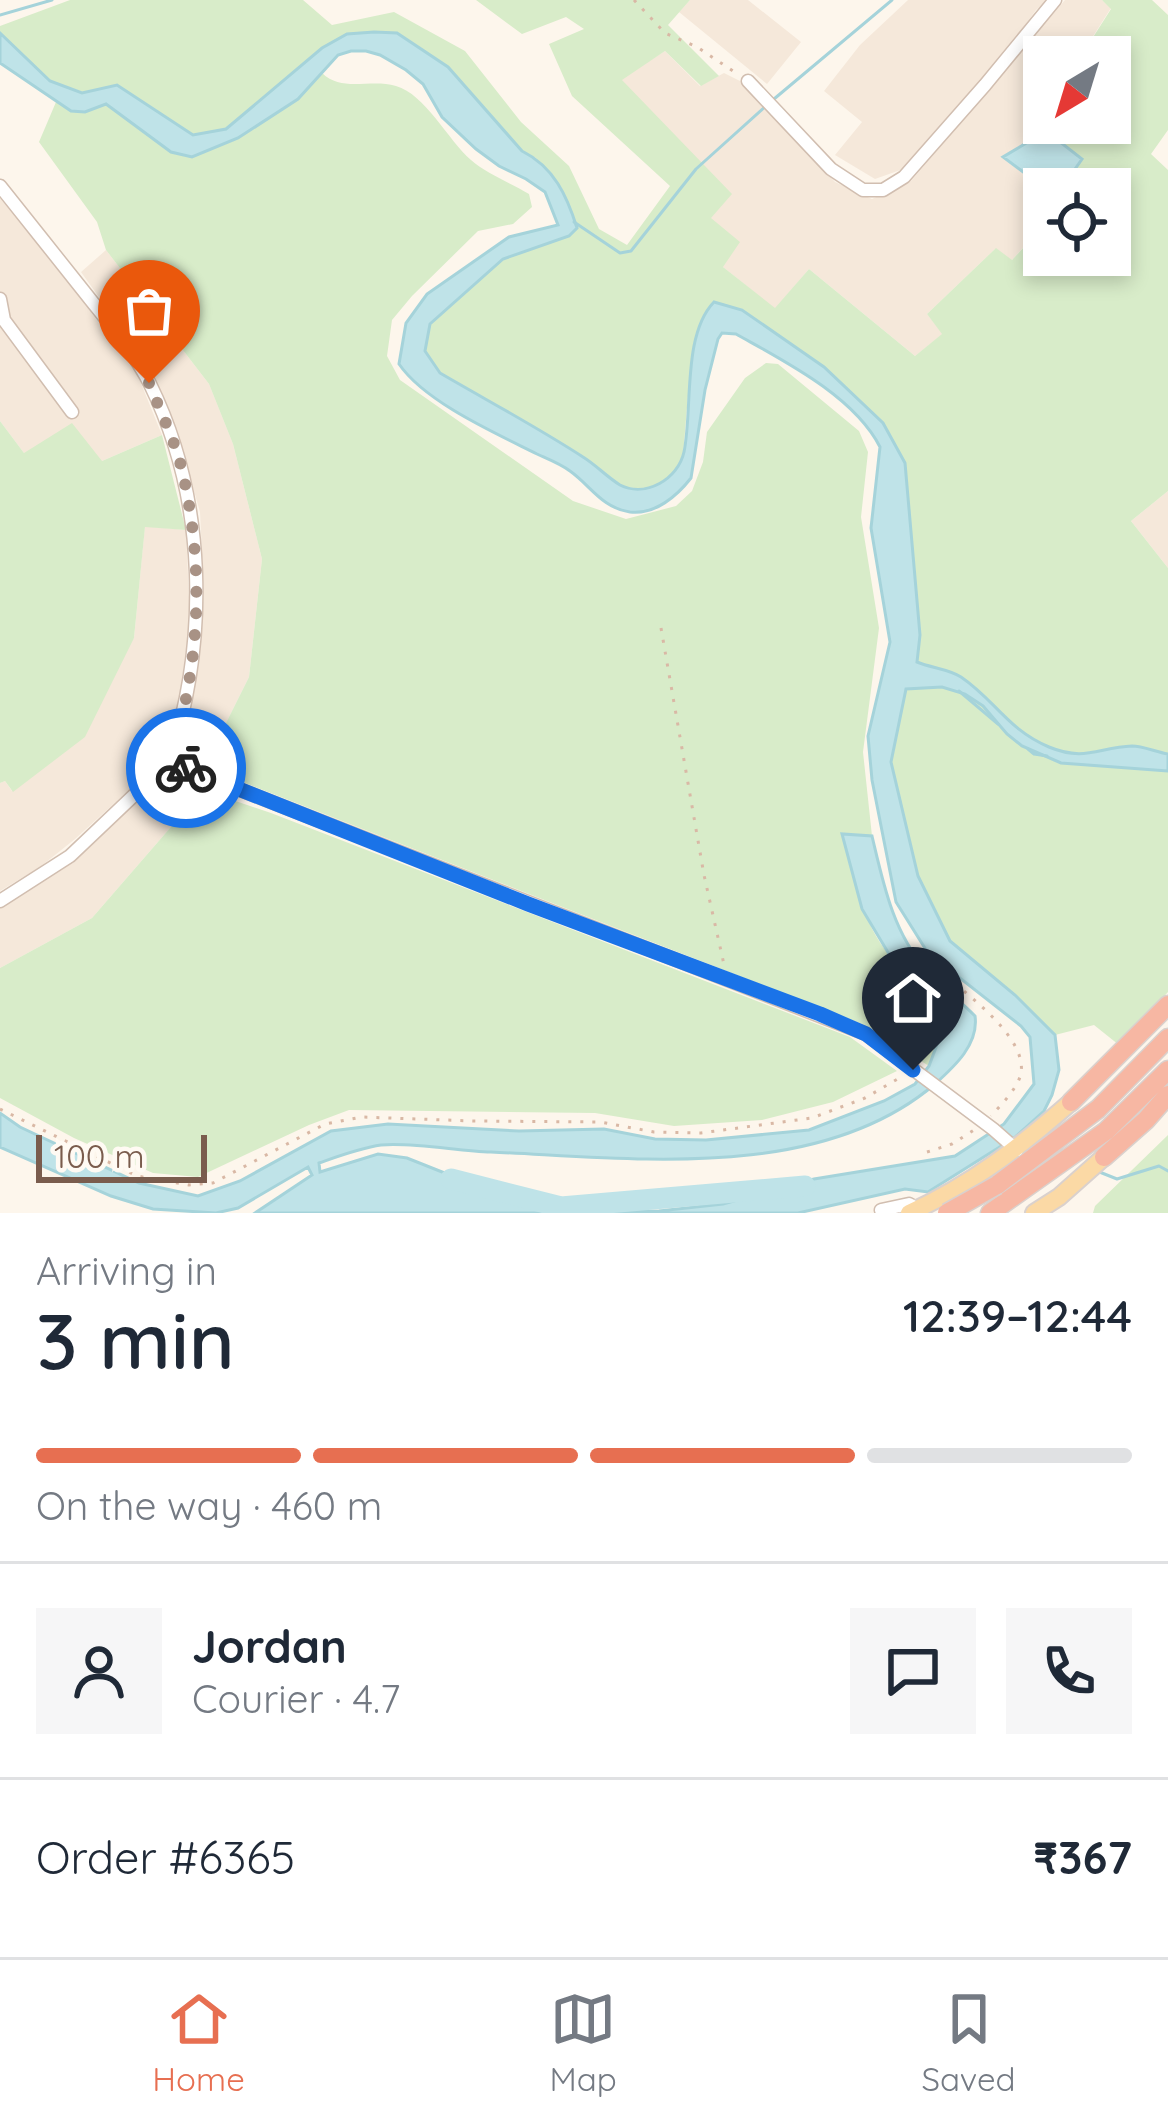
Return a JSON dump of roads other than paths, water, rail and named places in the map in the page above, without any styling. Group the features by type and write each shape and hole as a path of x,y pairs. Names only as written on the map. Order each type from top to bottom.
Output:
{"highway":[{"path":"1071,1102 1168,1005"},
{"path":"947,1213 998,1185 1098,1109 1168,1038"},
{"path":"998,1209 1106,1131 1168,1070"},
{"path":"1104,1157 1168,1095"}],"main road":[{"path":"914,1211 1044,1126 1071,1102"},
{"path":"1049,1208 1104,1157"},
{"path":"956,1187 970,1213"}],"street":[{"path":"748,81 831,169 863,190 883,190 904,177 1055,0"},
{"path":"0,186 110,325 149,383 181,465 198,597 187,696 170,762 70,856 0,902"},
{"path":"0,299 4,320 72,412"},
{"path":"170,762 866,1034 1013,1146"},
{"path":"881,1210 909,1204 914,1211"}],"water":[{"path":"0,33 50,81 82,93 117,85 193,135 226,129 322,48 347,34 397,33 448,67 522,151 551,174 577,228 569,236 503,259 430,324 425,351 440,373 566,446 620,485 650,487 668,478 681,462 693,353 704,316 714,302 742,310 824,367 883,423 905,463 920,635 917,662 961,677 1023,732 1049,747 1082,754 1132,746 1168,754 1168,771 1061,763 1022,746 965,694 942,687 906,689 891,762 918,876 950,941 1055,1035 1059,1070 1044,1111 1014,1138 928,1192 905,1189 798,1213 566,1213 723,1204 814,1179 955,1156 1004,1124 1034,1084 1030,1037 928,953 896,902 868,736 890,642 871,528 880,447 868,429 816,382 736,334 722,333 705,390 691,478 657,507 620,510 563,466 443,404 399,364 406,323 427,294 509,237 558,225 545,192 476,149 442,117 423,84 406,70 366,51 338,55 298,99 238,138 192,157 171,152 106,104 85,112 71,111 0,63"},
{"path":"1024,144 1063,144 1082,159 1076,168 1023,168 1023,172 1003,157"},
{"path":"842,834 872,836 905,939 926,969 975,1016 973,1036 958,1062 888,1116 837,1137 781,1151 723,1157 604,1158 394,1144 319,1163 320,1172 378,1154 407,1158 505,1197 566,1213 255,1213 312,1175 308,1167 238,1208 216,1213 153,1209 111,1196 0,1147 0,1113 139,1183 198,1196 240,1181 331,1131 388,1124 519,1131 604,1129 655,1139 706,1140 809,1130 915,1084 929,1066 941,1034 940,1013 931,996 889,954 862,909"}],"waterway":[{"path":"0,15 52,0"},
{"path":"774,99 892,0"},
{"path":"574,222 620,253 631,251 696,169 767,105"},
{"path":"959,691 998,724"},
{"path":"1028,749 1047,756"},
{"path":"1097,1171 1117,1179 1159,1166 1168,1171"},
{"path":"451,1179 561,1207 805,1186"}]}
